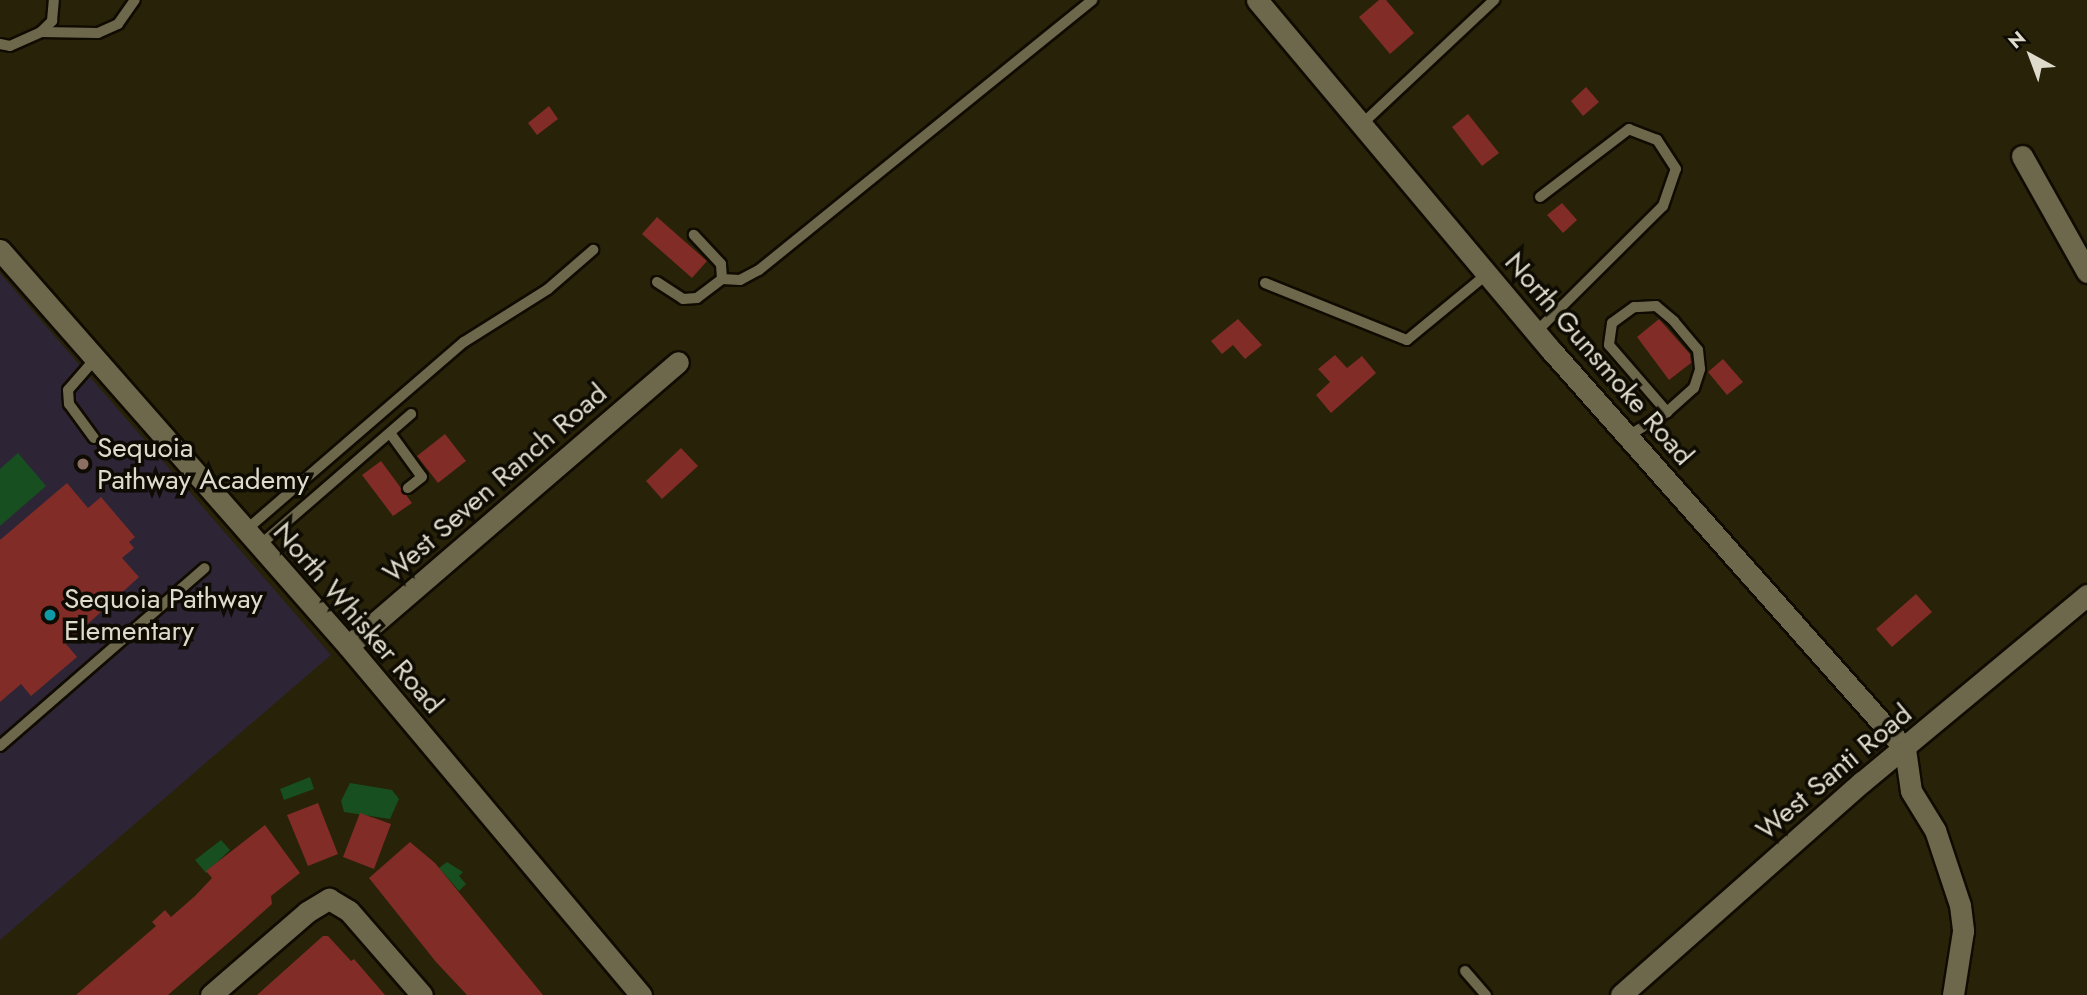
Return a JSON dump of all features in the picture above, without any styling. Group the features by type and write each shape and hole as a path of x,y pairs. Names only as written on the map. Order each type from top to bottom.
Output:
{"street":[{"name":"North Gunsmoke Road","path":"1257,0 1536,332 1905,749"},
{"path":"2022,156 2087,272"},
{"name":"North Whisker Road","path":"0,250 348,646 641,995"},
{"name":"West Seven Ranch Road","path":"348,646 678,362"},
{"name":"West Santi Road","path":"1621,995 2087,595"},
{"path":"1905,749 1911,791 1935,830 1960,905 1963,931 1953,995"},
{"path":"211,995 307,912 329,899 349,911 422,995"}],"lane":[{"path":"0,44 10,46 41,32 52,21 54,0"},
{"path":"41,32 98,33 118,24 135,0"},
{"path":"657,282 683,299 697,298 722,279 740,280 759,270 1093,0"},
{"path":"1361,125 1494,0"},
{"path":"1536,332 1663,206 1676,169 1657,140 1629,129 1592,153 1540,197"},
{"path":"694,235 721,264 722,279"},
{"path":"253,538 464,342 548,289 593,250"},
{"path":"1265,283 1407,341 1487,274"},
{"path":"1628,436 1667,412 1693,388 1700,369 1698,350 1656,306 1634,307 1612,323 1609,345 1667,412"},
{"path":"94,438 69,404 68,390 95,359"},
{"path":"253,538 411,414"},
{"path":"390,433 422,477 408,488"},
{"path":"0,746 205,568"},
{"path":"1465,971 1486,995"}],"shaded area":[{"name":"Sequoia Pathway Academy","path":"0,273 331,655 0,940"}],"green space":[{"path":"18,453 46,486 0,526 0,469"},
{"path":"310,777 314,789 284,800 280,789"},
{"path":"350,783 392,790 399,799 390,819 344,812 341,801"},
{"path":"221,840 230,850 206,873 195,860"},
{"path":"447,862 463,872 459,876 466,884 459,891 439,868"}],"building":[{"path":"1379,0 1386,0 1414,33 1390,54 1359,17"},
{"path":"1586,87 1599,102 1583,116 1571,101"},
{"path":"549,106 558,119 537,135 528,123"},
{"path":"1468,114 1499,153 1482,166 1452,127"},
{"path":"1562,203 1577,220 1563,233 1547,215"},
{"path":"657,217 707,261 692,278 642,234"},
{"path":"1238,319 1262,345 1245,359 1233,345 1222,354 1211,341"},
{"path":"1659,319 1690,354 1691,363 1669,380 1637,337"},
{"path":"1335,355 1347,368 1362,356 1376,373 1331,413 1316,395 1330,382 1318,369"},
{"path":"1723,359 1743,382 1727,395 1708,372"},
{"path":"445,434 466,461 438,483 417,456"},
{"path":"681,448 698,466 662,499 646,481"},
{"path":"381,461 412,503 393,516 362,475"},
{"name":"Sequoia Pathway Elementary","path":"67,483 88,508 101,497 135,537 129,542 134,548 122,558 139,577 66,644 77,657 31,696 21,684 0,702 0,540"},
{"path":"1916,594 1932,612 1892,647 1876,629"},
{"path":"318,803 338,854 308,866 287,815"},
{"path":"360,813 391,824 374,869 343,857"},
{"path":"265,825 300,873 271,896 272,904 168,995 76,995 156,926 152,922 165,910 171,917 195,896 212,878 206,871"},
{"path":"410,842 435,863 543,995 467,995 436,962 369,878"},
{"path":"323,936 328,936 351,961 354,959 385,995 257,995"}],"place":[{"name":"Sequoia Pathway Academy","path":"83,464"},
{"name":"Sequoia Pathway Elementary","path":"50,615"}]}
